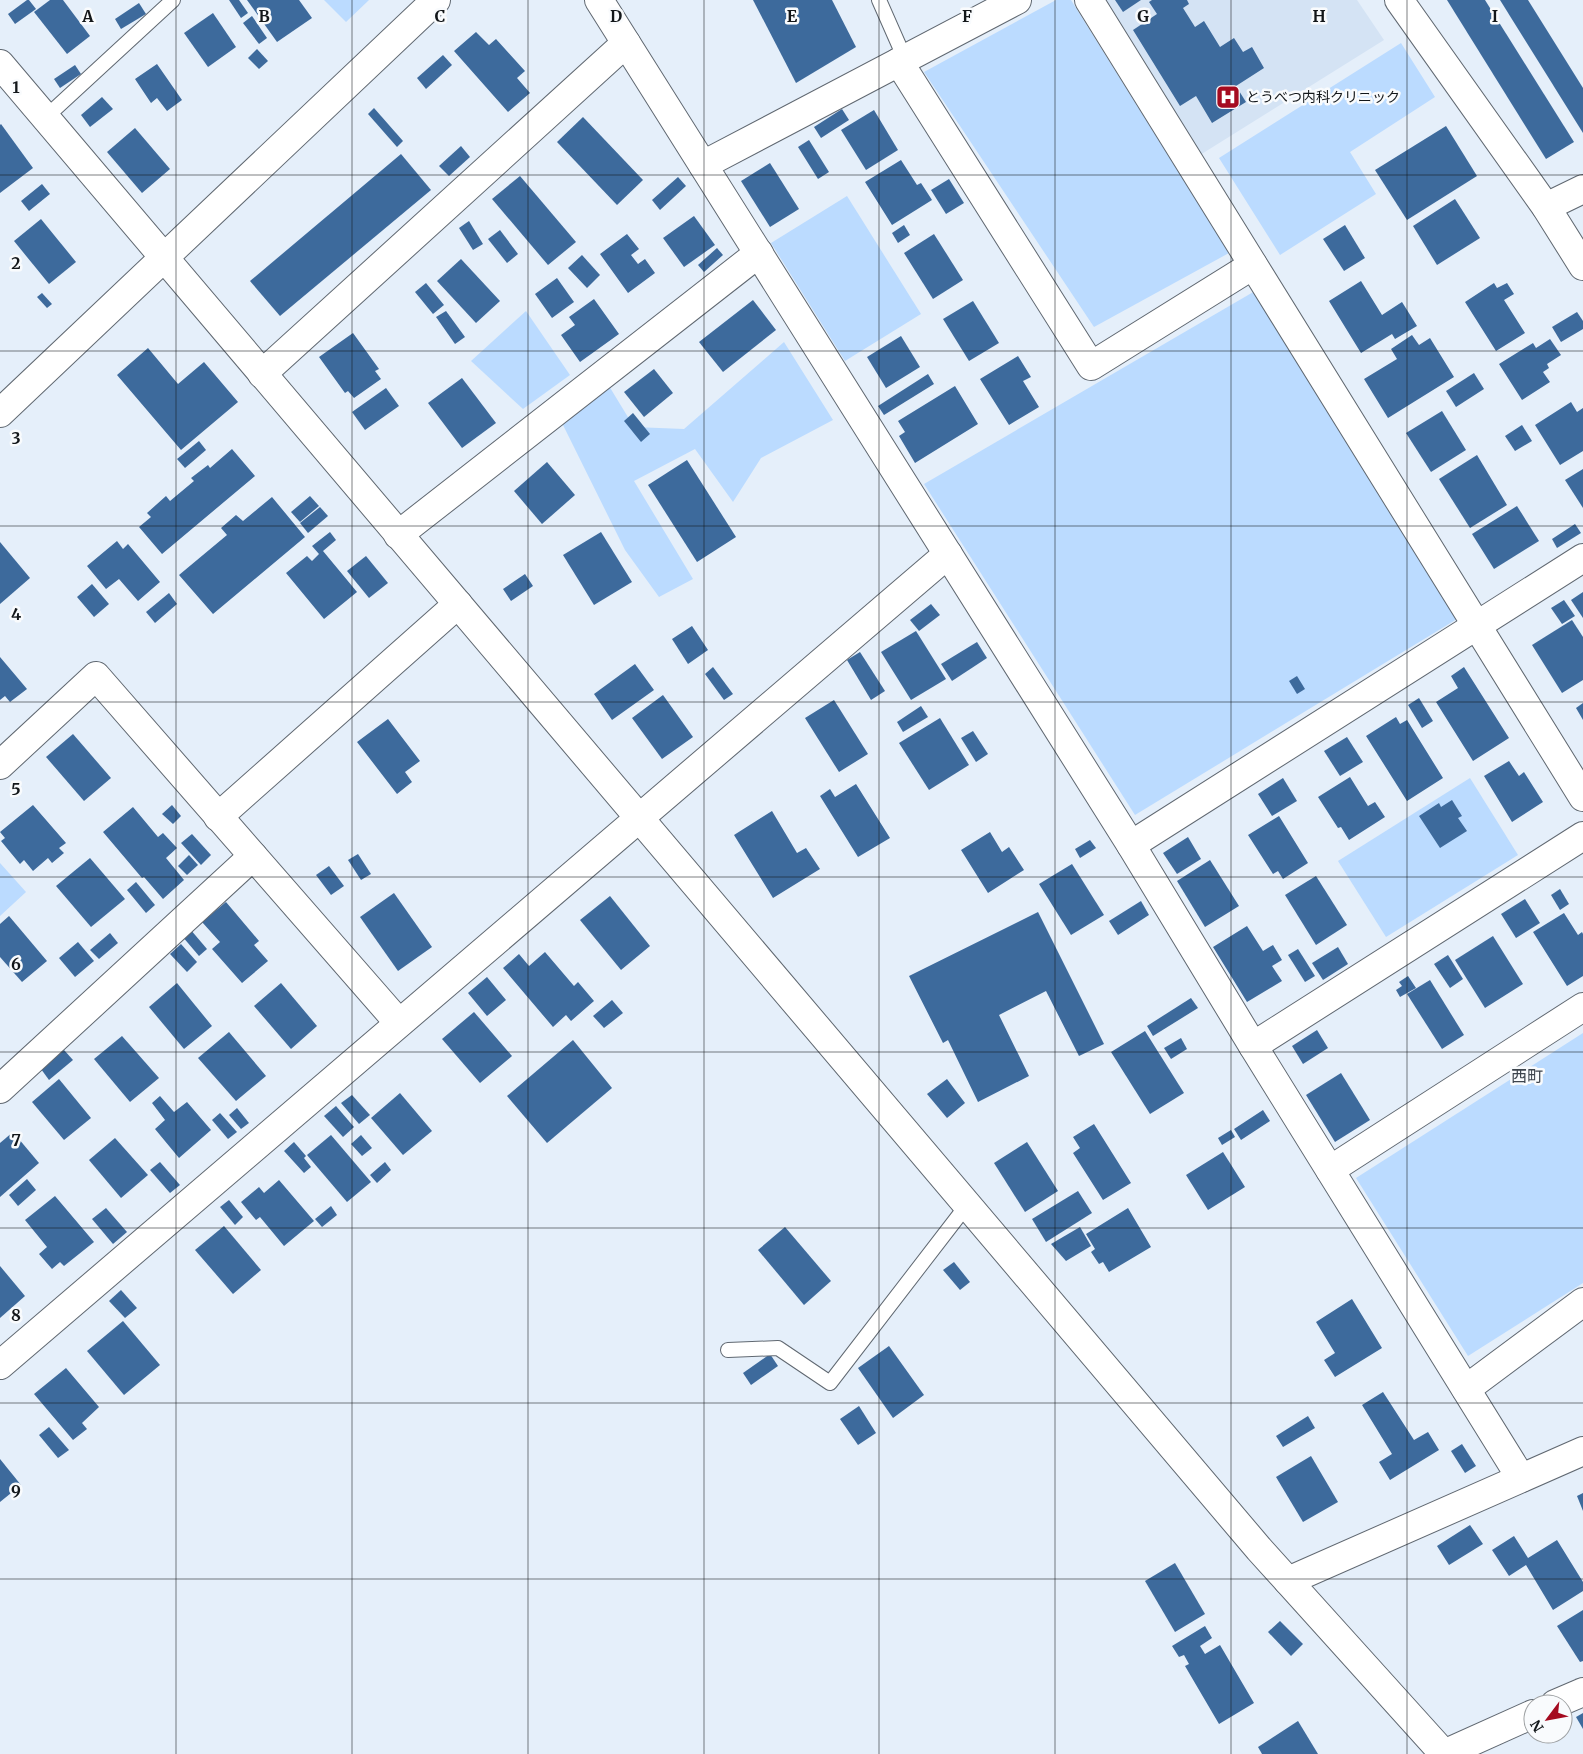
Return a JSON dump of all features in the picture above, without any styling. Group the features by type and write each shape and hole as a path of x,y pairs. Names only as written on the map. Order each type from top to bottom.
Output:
{"street":[{"path":"0,413 436,0"},
{"path":"599,0 1131,845 1253,1046 1521,1478"},
{"path":"703,165 1017,0"},
{"path":"1089,0 1583,797"},
{"path":"1399,0 1546,207 1583,266"},
{"path":"262,374 626,43"},
{"path":"902,60 1091,366 1253,265"},
{"path":"0,64 1288,1581 1444,1754 1523,1718"},
{"path":"1546,207 1583,189"},
{"path":"398,535 758,253"},
{"path":"0,1364 948,554"},
{"path":"1131,845 1583,558"},
{"path":"218,816 458,604"},
{"path":"0,765 96,676 399,1023"},
{"path":"1253,1046 1583,836"},
{"path":"0,1089 253,856"},
{"path":"1330,1170 1583,1007"},
{"path":"1466,1389 1583,1302"},
{"path":"1288,1581 1583,1451"}],"lane":[{"path":"45,118 173,0"},
{"path":"879,0 902,60"},
{"path":"728,1350 778,1348 830,1384 967,1205"}],"shaded area":[{"path":"324,0 369,0 346,22"},
{"path":"1056,0 1071,0 1229,253 1094,327 924,72"},
{"name":"とうべつ内科クリニック","path":"1103,0 1357,0 1384,40 1200,155"},
{"path":"1401,43 1435,97 1350,152 1376,194 1280,255 1219,158"},
{"path":"847,196 921,314 845,361 771,243"},
{"path":"1255,291 1457,619 1135,815 924,484"},
{"path":"526,311 570,375 523,409 471,361"},
{"path":"784,342 833,420 761,458 733,502 695,449 634,481 693,579 659,597 625,550 563,425 609,386 634,427 684,429"},
{"path":"1470,778 1518,855 1386,937 1338,861"},
{"path":"0,863 26,892 0,916"},
{"path":"1583,1033 1583,1283 1468,1356 1356,1178"}],"building":[{"path":"27,0 36,9 15,24 8,14"},
{"path":"50,0 63,0 90,36 67,54 34,12"},
{"path":"229,0 239,0 248,13 241,18"},
{"path":"247,0 299,0 312,18 277,42"},
{"path":"753,0 832,0 856,47 796,83"},
{"path":"1115,0 1141,0 1123,12"},
{"path":"1152,0 1187,0 1189,4 1183,8 1195,27 1204,21 1220,47 1234,38 1243,52 1252,47 1264,68 1236,86 1246,102 1212,123 1196,96 1180,106 1133,30 1157,14 1149,2"},
{"path":"1447,0 1485,0 1574,142 1546,159"},
{"path":"1500,0 1528,0 1583,88 1583,133"},
{"path":"139,3 146,14 121,29 115,19"},
{"path":"213,13 236,47 208,67 184,33"},
{"path":"252,16 267,38 259,44 243,23"},
{"path":"476,32 489,45 496,39 525,71 517,78 530,93 508,112 454,51"},
{"path":"257,49 268,61 259,69 248,58"},
{"path":"443,55 452,65 426,89 417,78"},
{"path":"157,64 182,100 167,111 157,98 151,103 135,79"},
{"path":"75,65 81,74 60,88 54,79"},
{"path":"102,97 113,109 90,127 81,115"},
{"path":"374,108 403,141 397,147 368,114"},
{"path":"842,109 849,120 821,138 814,127"},
{"path":"874,110 898,150 866,170 841,130"},
{"path":"583,117 643,180 617,205 557,142"},
{"path":"0,125 33,168 0,193"},
{"path":"1446,126 1477,176 1407,220 1375,170"},
{"path":"135,128 170,169 142,193 107,152"},
{"path":"809,140 829,172 818,179 798,147"},
{"path":"461,146 470,157 449,176 439,166"},
{"path":"401,154 431,190 280,316 250,281"},
{"path":"901,160 917,185 921,183 932,200 892,225 865,182"},
{"path":"770,163 799,209 770,227 741,181"},
{"path":"520,176 576,242 548,265 492,199"},
{"path":"678,177 686,186 660,210 652,200"},
{"path":"949,179 964,203 946,214 931,190"},
{"path":"42,184 50,194 29,211 21,201"},
{"path":"1455,199 1480,238 1437,265 1413,226"},
{"path":"694,216 715,245 684,267 663,238"},
{"path":"41,219 76,262 49,284 14,241"},
{"path":"469,221 483,244 473,250 459,228"},
{"path":"904,225 910,235 898,243 892,233"},
{"path":"1345,225 1365,258 1344,271 1323,239"},
{"path":"500,230 518,254 507,263 488,239"},
{"path":"627,234 639,249 631,255 638,264 645,259 655,273 628,293 600,254"},
{"path":"934,234 963,280 933,299 904,253"},
{"path":"717,248 723,255 704,272 698,265"},
{"path":"582,255 600,275 587,288 568,268"},
{"path":"461,259 500,301 476,323 437,281"},
{"path":"557,278 574,302 552,318 535,294"},
{"path":"1361,281 1382,315 1402,302 1417,326 1395,339 1392,334 1361,353 1329,301"},
{"path":"426,283 444,305 433,314 415,292"},
{"path":"1494,283 1497,288 1507,283 1514,294 1504,300 1525,333 1496,351 1465,302"},
{"path":"42,293 52,304 47,308 37,297"},
{"path":"594,299 619,334 580,362 561,335 575,325 569,317"},
{"path":"753,300 776,330 723,372 699,342"},
{"path":"973,301 999,343 969,361 943,319"},
{"path":"446,311 465,337 455,344 436,317"},
{"path":"1577,312 1583,321 1583,329 1561,342 1552,327"},
{"path":"353,333 379,369 375,371 381,379 354,398 348,391 345,393 319,357"},
{"path":"1412,335 1419,345 1430,338 1454,377 1388,418 1364,379 1397,359 1391,349"},
{"path":"901,336 920,367 886,388 867,357"},
{"path":"1550,339 1561,355 1547,364 1549,368 1543,372 1550,382 1522,400 1499,364 1533,343 1536,348"},
{"path":"148,348 178,384 204,362 238,402 181,450 117,375"},
{"path":"1018,356 1031,377 1023,381 1039,407 1009,425 980,379"},
{"path":"654,369 673,393 644,417 624,392"},
{"path":"1474,373 1484,389 1456,407 1446,391"},
{"path":"928,374 934,384 884,415 878,406"},
{"path":"462,378 496,423 462,448 428,403"},
{"path":"955,386 978,424 915,463 899,436 905,432 898,421"},
{"path":"386,388 399,406 365,430 352,412"},
{"path":"1571,402 1577,412 1583,408 1583,451 1560,465 1535,425"},
{"path":"1442,411 1466,450 1431,472 1406,433"},
{"path":"633,413 650,434 641,442 624,421"},
{"path":"1522,425 1532,441 1515,451 1505,436"},
{"path":"199,441 206,450 185,468 177,459"},
{"path":"232,449 255,476 162,554 139,527 151,517 147,513 166,496 170,501 194,481 191,478 208,465 210,468"},
{"path":"1477,455 1507,505 1470,528 1439,479"},
{"path":"687,460 736,537 697,562 648,485"},
{"path":"547,462 575,495 542,524 514,491"},
{"path":"1583,469 1583,508 1565,480"},
{"path":"310,496 319,506 300,522 291,512"},
{"path":"272,497 305,537 213,614 179,575 227,535 221,528 236,515 243,521"},
{"path":"1517,506 1539,541 1494,569 1472,534"},
{"path":"320,507 328,516 308,533 300,523"},
{"path":"1575,524 1581,533 1557,548 1552,539"},
{"path":"330,532 336,540 323,551 357,592 324,619 286,573 307,556 312,561 319,554 312,546"},
{"path":"601,532 632,582 594,605 563,555"},
{"path":"117,541 123,549 128,544 160,582 138,601 119,579 106,589 87,566"},
{"path":"0,542 30,578 0,604"},
{"path":"366,556 388,583 369,598 347,571"},
{"path":"525,574 533,586 511,601 503,589"},
{"path":"92,584 109,604 94,617 77,597"},
{"path":"1583,592 1583,618 1571,600"},
{"path":"169,593 177,604 155,623 146,612"},
{"path":"1564,600 1575,616 1562,624 1551,608"},
{"path":"931,604 940,615 919,631 910,620"},
{"path":"1572,620 1583,637 1583,680 1562,693 1532,645"},
{"path":"692,626 708,650 688,664 672,639"},
{"path":"916,631 946,679 911,700 881,652"},
{"path":"977,642 987,658 952,681 941,664"},
{"path":"860,652 885,691 871,700 847,660"},
{"path":"0,657 27,689 10,702 5,696 0,700"},
{"path":"635,664 654,690 612,720 594,694"},
{"path":"713,667 733,694 724,700 705,674"},
{"path":"1464,667 1509,738 1473,761 1436,702 1458,688 1451,676"},
{"path":"1297,676 1305,689 1297,694 1289,681"},
{"path":"663,695 693,737 662,759 632,718"},
{"path":"1419,698 1433,721 1422,728 1408,705"},
{"path":"834,700 868,754 839,772 805,718"},
{"path":"1583,703 1583,720 1576,708"},
{"path":"921,706 928,717 903,732 897,722"},
{"path":"1396,717 1400,724 1407,720 1443,778 1407,801 1366,736"},
{"path":"940,718 969,765 929,790 899,743"},
{"path":"388,719 420,761 405,772 412,782 397,794 357,742"},
{"path":"973,731 988,754 976,762 961,738"},
{"path":"73,734 111,778 84,801 46,757"},
{"path":"1347,737 1363,762 1340,776 1324,751"},
{"path":"1509,761 1519,776 1524,772 1543,802 1512,822 1484,776"},
{"path":"1350,777 1368,806 1375,802 1385,817 1349,840 1341,827 1338,828 1318,797"},
{"path":"1283,778 1297,801 1272,816 1258,794"},
{"path":"856,784 890,838 858,857 820,796 830,789 835,797"},
{"path":"1452,800 1462,816 1458,818 1467,831 1440,848 1419,816 1439,803 1441,807"},
{"path":"33,805 66,843 59,848 64,853 52,863 48,858 33,871 24,860 20,864 1,841 5,838 0,832"},
{"path":"172,805 181,816 173,824 162,814"},
{"path":"133,807 158,837 163,833 177,848 166,858 184,880 163,899 144,877 142,878 103,832"},
{"path":"772,811 797,853 806,848 820,869 773,898 734,835"},
{"path":"1279,816 1308,863 1283,879 1278,871 1273,874 1248,835"},
{"path":"990,832 1002,852 1009,847 1024,870 988,893 961,850"},
{"path":"192,834 211,855 201,865 181,843"},
{"path":"1188,837 1201,859 1177,874 1163,853"},
{"path":"1090,840 1096,848 1080,858 1075,849"},
{"path":"358,854 371,874 361,880 348,860"},
{"path":"189,855 198,865 187,875 178,866"},
{"path":"90,858 125,899 91,927 56,886"},
{"path":"1210,860 1239,906 1205,927 1177,881"},
{"path":"1072,864 1104,915 1071,935 1039,884"},
{"path":"329,866 344,886 331,895 316,875"},
{"path":"1316,876 1347,925 1316,945 1285,895"},
{"path":"136,882 155,905 146,913 127,890"},
{"path":"1560,889 1569,904 1560,910 1551,895"},
{"path":"394,893 432,947 398,971 360,917"},
{"path":"610,896 650,946 621,970 580,920"},
{"path":"1525,899 1540,923 1516,938 1501,914"},
{"path":"1141,901 1149,915 1118,935 1109,921"},
{"path":"226,902 259,941 254,945 268,961 242,983 212,949 220,942 202,922"},
{"path":"1038,912 1104,1044 1079,1056 1046,991 999,1015 1029,1076 978,1102 948,1040 943,1043 909,976"},
{"path":"1564,913 1578,935 1582,932 1583,934 1583,976 1567,986 1533,932"},
{"path":"9,916 47,961 22,982 0,957 0,924"},
{"path":"1247,926 1263,951 1273,945 1282,960 1272,966 1282,981 1247,1002 1213,947"},
{"path":"190,929 207,949 199,956 182,936"},
{"path":"110,933 118,943 99,959 90,950"},
{"path":"1493,936 1523,984 1485,1008 1455,960"},
{"path":"78,942 94,961 75,977 59,958"},
{"path":"181,944 197,962 187,972 170,954"},
{"path":"1338,947 1348,964 1323,980 1312,963"},
{"path":"1298,949 1315,976 1305,982 1288,955"},
{"path":"545,952 574,986 578,982 594,1001 571,1021 566,1015 553,1027 503,968 519,954 529,966"},
{"path":"1448,955 1463,979 1450,988 1434,964"},
{"path":"1408,976 1416,988 1400,997 1396,990 1402,986 1399,982"},
{"path":"487,977 506,1000 487,1016 468,993"},
{"path":"1430,980 1464,1035 1442,1049 1407,994"},
{"path":"177,983 212,1026 184,1049 149,1007"},
{"path":"281,983 317,1026 291,1049 254,1006"},
{"path":"1191,998 1198,1008 1153,1036 1147,1026"},
{"path":"612,1000 623,1013 604,1028 593,1016"},
{"path":"474,1012 512,1056 480,1083 442,1039"},
{"path":"1317,1030 1328,1048 1303,1064 1292,1046"},
{"path":"1145,1031 1184,1093 1150,1114 1111,1052"},
{"path":"229,1032 266,1076 236,1101 198,1058"},
{"path":"122,1036 159,1078 130,1102 94,1059"},
{"path":"1181,1038 1187,1049 1171,1059 1164,1048"},
{"path":"573,1040 612,1088 547,1143 507,1096"},
{"path":"64,1050 73,1060 49,1080 41,1069"},
{"path":"1341,1073 1370,1120 1335,1142 1306,1095"},
{"path":"59,1079 91,1118 64,1140 32,1102"},
{"path":"947,1079 965,1103 947,1118 927,1094"},
{"path":"400,1093 432,1131 403,1155 371,1118"},
{"path":"352,1095 370,1115 359,1124 341,1103"},
{"path":"160,1096 174,1112 187,1102 211,1130 179,1158 155,1129 165,1120 152,1103"},
{"path":"336,1106 354,1127 343,1137 324,1116"},
{"path":"237,1108 249,1123 241,1129 229,1115"},
{"path":"1263,1110 1270,1121 1241,1140 1234,1129"},
{"path":"220,1113 237,1132 228,1139 212,1120"},
{"path":"1094,1124 1131,1183 1103,1200 1073,1153 1080,1148 1073,1137"},
{"path":"1231,1130 1235,1137 1222,1145 1218,1138"},
{"path":"13,1132 39,1163 0,1197 0,1143"},
{"path":"331,1135 371,1182 347,1202 307,1155"},
{"path":"361,1135 372,1148 362,1156 351,1144"},
{"path":"115,1138 148,1175 121,1198 89,1160"},
{"path":"294,1142 306,1156 304,1158 311,1167 304,1173 284,1151"},
{"path":"1027,1142 1058,1191 1025,1212 994,1163"},
{"path":"1223,1152 1245,1187 1208,1210 1186,1175"},
{"path":"160,1162 180,1185 170,1193 150,1170"},
{"path":"385,1162 391,1170 377,1183 370,1175"},
{"path":"27,1179 36,1190 18,1206 9,1195"},
{"path":"279,1180 314,1221 284,1246 260,1217 256,1220 241,1202 259,1187 264,1193"},
{"path":"1078,1191 1092,1213 1046,1242 1032,1219"},
{"path":"55,1196 94,1242 64,1266 60,1262 52,1269 39,1254 47,1247 25,1220"},
{"path":"229,1200 243,1217 235,1225 220,1207"},
{"path":"331,1206 337,1215 322,1227 315,1219"},
{"path":"106,1208 127,1232 113,1244 92,1219"},
{"path":"1128,1208 1151,1247 1109,1272 1103,1262 1099,1264 1091,1252 1095,1249 1086,1234"},
{"path":"224,1226 261,1270 233,1294 195,1250"},
{"path":"785,1227 831,1281 804,1305 758,1250"},
{"path":"1080,1227 1091,1246 1066,1261 1051,1244"},
{"path":"954,1262 970,1282 960,1290 943,1270"},
{"path":"0,1266 25,1296 0,1318"},
{"path":"121,1290 137,1308 125,1318 109,1301"},
{"path":"1352,1299 1382,1348 1335,1377 1324,1360 1335,1353 1316,1322"},
{"path":"123,1321 160,1365 124,1395 87,1351"},
{"path":"889,1346 924,1395 893,1418 858,1368"},
{"path":"770,1354 778,1366 751,1385 743,1373"},
{"path":"66,1368 99,1407 82,1423 87,1429 73,1440 34,1394"},
{"path":"1383,1392 1414,1440 1428,1432 1439,1450 1390,1480 1379,1462 1392,1454 1362,1405"},
{"path":"859,1406 876,1433 858,1445 840,1419"},
{"path":"1308,1416 1315,1428 1283,1447 1276,1436"},
{"path":"49,1427 69,1450 58,1458 39,1435"},
{"path":"1462,1444 1476,1466 1465,1473 1451,1451"},
{"path":"1311,1456 1338,1502 1303,1522 1276,1477"},
{"path":"0,1459 21,1485 0,1502"},
{"path":"1583,1493 1583,1511 1577,1496"},
{"path":"1470,1525 1483,1544 1449,1565 1437,1546"},
{"path":"1514,1536 1528,1558 1557,1540 1583,1582 1583,1591 1553,1610 1526,1565 1509,1576 1492,1550"},
{"path":"1175,1563 1205,1614 1175,1632 1145,1581"},
{"path":"1583,1610 1583,1661 1580,1662 1557,1626"},
{"path":"1280,1621 1303,1644 1291,1656 1268,1632"},
{"path":"1205,1626 1212,1638 1200,1646 1205,1654 1220,1645 1254,1703 1219,1724 1185,1666 1189,1664 1184,1655 1179,1657 1172,1646"},
{"path":"1583,1713 1583,1729 1576,1717"},
{"path":"1298,1721 1318,1754 1262,1754 1258,1747"}],"place":[{"name":"とうべつ内科クリニック","path":"1228,97"}],"district":[{"name":"西町","path":"1527,1076"}]}
